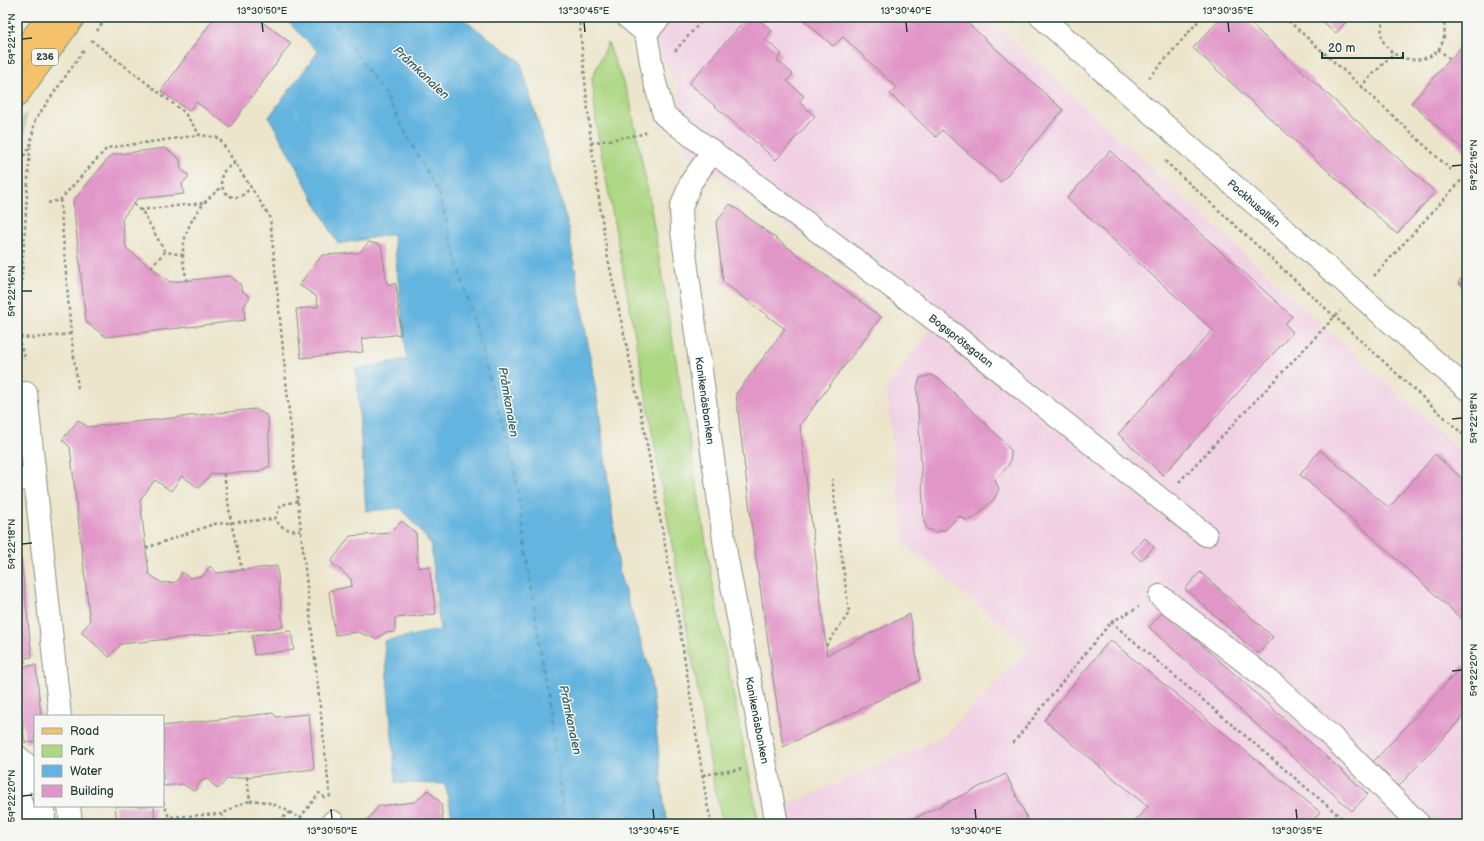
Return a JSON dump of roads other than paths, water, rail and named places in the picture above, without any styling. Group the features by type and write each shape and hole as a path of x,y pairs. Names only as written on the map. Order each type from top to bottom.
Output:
{"main road":[{"name":"236","path":"17,58 48,17"},
{"name":"236","path":"17,96 74,17"}],"street":[{"path":"627,17 646,33 654,79 664,115 713,151"},
{"path":"646,33 660,17"},
{"name":"Packhusallén","path":"1041,17 1467,389"},
{"name":"Bogsprötsgatan","path":"713,151 943,326 1206,535"},
{"name":"Kanikenäsbanken","path":"713,151 691,182 681,208 682,231 725,547 777,824"},
{"path":"26,393 26,480 60,715"},
{"path":"1160,596 1276,686 1332,737 1419,824"},
{"path":"17,756 25,763 34,780"},
{"path":"17,789 22,806 24,824"},
{"path":"44,807 44,824"},
{"path":"69,807 71,824"}],"water":[{"name":"Pråmkanalen","path":"283,17 460,17 520,61 567,222 598,403 620,576 650,670 665,813 669,824 454,824 445,784 396,783 384,641 440,630 431,544 401,508 366,511 356,369 407,359 393,234 338,244 269,117 318,52"}]}
